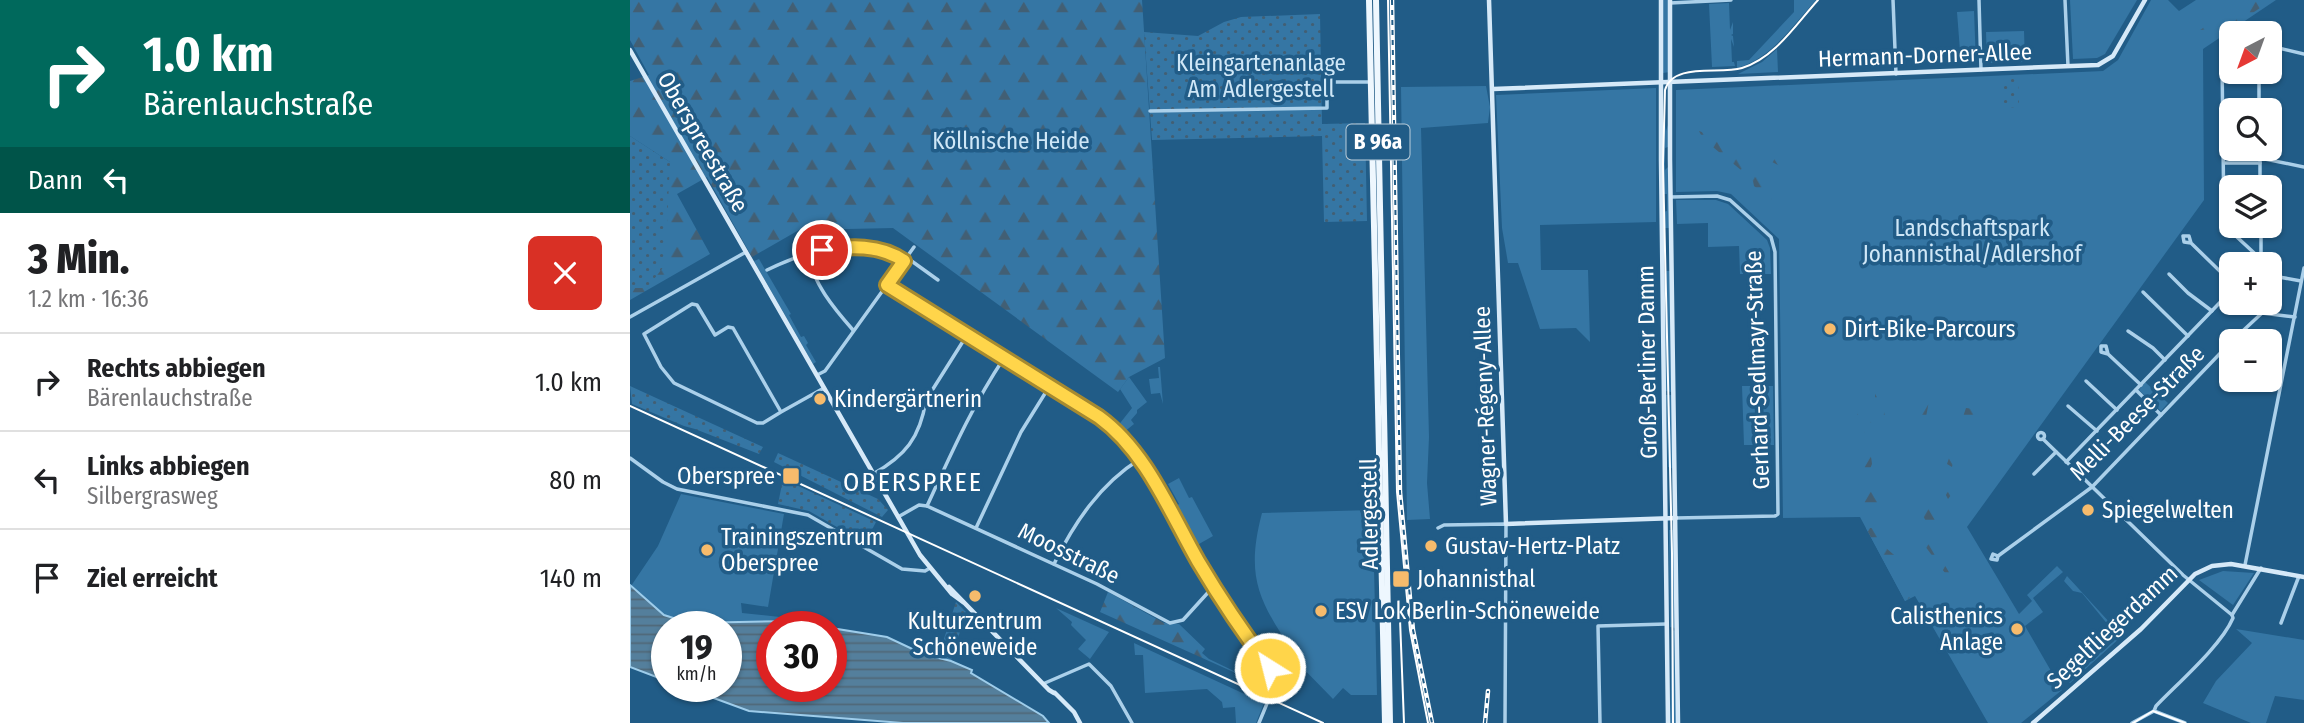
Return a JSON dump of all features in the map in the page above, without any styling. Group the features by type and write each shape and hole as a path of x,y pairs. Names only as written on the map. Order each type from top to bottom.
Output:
{"main road":[{"name":"Adlergestell","path":"1369,0 1390,723"},
{"name":"Adlergestell","path":"1376,0 1378,285"},
{"name":"Wagner-Régeny-Allee","path":"1489,0 1506,524"},
{"name":"Groß-Berliner Damm","path":"1661,0 1668,723"},
{"name":"Hermann-Dorner-Allee","path":"1493,89 2098,65 2111,58 2145,0"},
{"name":"Groß-Berliner Damm","path":"1670,1 1678,723"},
{"name":"Oberspreestraße","path":"630,50 873,474 930,568 1046,684 1080,723"},
{"name":"Adlergestell","path":"1382,431 1385,723"},
{"path":"1506,524 1676,518"},
{"name":"Segelfliegerdamm","path":"2033,723 2141,629 2188,580 2212,566 2245,565 2301,577"}],"street":[{"path":"1670,1 1727,0"},
{"path":"1893,0 1896,74"},
{"path":"1979,0 1982,70"},
{"path":"2064,0 2067,66"},
{"path":"2282,49 2304,54"},
{"path":"1150,111 1320,108 1327,107 1326,82 1370,82"},
{"path":"2222,84 2224,225 2253,252"},
{"path":"2224,163 2260,161 2304,167"},
{"path":"2260,161 2260,175"},
{"name":"Gerhard-Sedlmayr-Straße","path":"1671,197 1717,196 1730,200 1771,237 1775,258 1778,514 1676,518"},
{"path":"2191,243 2219,270"},
{"path":"817,375 825,370 914,247"},
{"path":"766,270 795,256 834,248 862,248 887,251 938,280"},
{"path":"630,317 746,252"},
{"path":"811,254 813,267 823,290 853,330"},
{"path":"2245,565 2304,268"},
{"path":"2169,274 2212,312"},
{"path":"2282,277 2301,281"},
{"path":"887,285 1108,424 1140,459 1213,587 1275,678 1259,723"},
{"path":"2143,292 2189,336"},
{"path":"781,412 733,328 728,327 715,335 697,305 692,304 644,334 661,367 680,387 757,423 763,423 824,388"},
{"path":"2066,461 2219,304"},
{"name":"Melli-Beese-Straße","path":"2245,329 2260,315"},
{"path":"2278,315 2295,317"},
{"path":"2128,331 2165,360"},
{"path":"873,474 894,462 907,449 924,412 926,400 967,335"},
{"path":"2108,354 2141,385"},
{"name":"Melli-Beese-Straße","path":"1998,556 2092,487 2219,355"},
{"path":"898,517 919,505 927,506 962,427 983,388 1004,358"},
{"path":"2086,381 2117,410"},
{"path":"976,528 1021,432 1050,387"},
{"path":"2136,390 2161,415"},
{"path":"2068,406 2097,431"},
{"path":"2043,439 2188,580 2234,618 2221,637 2154,711 2132,723"},
{"path":"2034,474 2056,452"},
{"path":"630,458 677,489 808,515 902,569 925,571 930,568"},
{"path":"1054,564 1070,532 1091,504 1112,479 1140,459"},
{"name":"Moosstraße","path":"927,506 1054,564 1170,623 1183,620 1213,587"},
{"path":"1438,528 1449,525 1506,524"},
{"name":"Wagner-Régeny-Allee","path":"1505,723 1506,524"},
{"path":"2232,615 2261,568"},
{"path":"2281,623 2301,577"},
{"path":"1600,723 1598,626 1668,624"},
{"path":"1046,684 1089,664 1111,686 1132,723"},
{"path":"2154,711 2185,723"}],"green space":[{"name":"Köllnische Heide","path":"630,0 1142,0 1165,358 1129,377 1118,392 893,228 799,230 752,257 707,177 677,194 710,254 630,300 630,288 647,288 670,162 630,136 630,81 649,75 630,40"},
{"path":"1662,0 1669,0 1670,72 1663,73"},
{"path":"1794,0 1816,0 1771,49 1761,57 1737,68 1737,61 1749,60 1794,12"},
{"path":"2070,0 2137,0 2105,54 2097,58 2073,59"},
{"name":"Landschaftspark Johannisthal/Adlershof","path":"2151,0 2168,0 2179,11 2196,0 2276,0 2245,21 2219,21 2219,38 2203,49 2204,200 1967,527 2019,614 2032,601 2027,595 2057,566 2063,572 2033,598 2043,612 2025,626 2062,690 2021,723 1988,723 1915,596 1905,601 1860,517 1783,518 1779,239 1731,194 1717,191 1676,192 1676,90 2103,71 2118,60"},
{"path":"2246,0 2272,0 2240,21 2219,21 2219,35 2212,40 2200,30"},
{"path":"1729,3 1730,30 1733,22 1732,62 1735,66 1712,67 1709,4"},
{"path":"1974,11 1976,64 1961,64 1957,12"},
{"name":"Kleingartenanlage Am Adlergestell","path":"1320,14 1322,124 1365,123 1367,221 1324,222 1322,136 1152,140 1144,32 1198,36 1224,22 1241,17"},
{"path":"2024,31 2025,62 1987,63 1986,32"},
{"path":"1777,49 1778,72 1738,74 1762,62"},
{"path":"2018,78 2019,107 2002,108 2001,79"},
{"path":"1486,86 1490,107 1488,123 1421,128 1429,437 1427,483 1430,519 1407,520 1401,87"},
{"path":"1656,88 1656,222 1540,225 1541,270 1588,270 1590,342 1576,328 1540,329 1518,263 1508,263 1502,228 1496,95"},
{"path":"1663,122 1666,131 1669,122 1665,170 1669,166 1670,228 1663,228 1667,194 1663,194"},
{"path":"1699,131 1711,135 1741,160 1741,170 1703,139"},
{"path":"630,136 670,162 665,265 647,288 630,288"},
{"path":"1761,153 1812,174 1808,180 1758,155"},
{"path":"1749,169 1773,188 1771,200 1754,186 1747,176"},
{"path":"1676,200 1716,200 1728,204 1767,240 1771,274 1740,274 1739,246 1708,247 1708,223 1677,224"},
{"path":"759,259 801,337 804,336 808,343 806,345 816,362 813,364 754,261"},
{"path":"1666,271 1670,271 1671,392 1666,391"},
{"path":"1158,367 1163,404 1160,393 1151,394 1149,379 1159,378"},
{"path":"1129,377 1147,402 1137,410 1131,420 1134,424 1123,433 1117,427 1132,408 1120,389"},
{"path":"2145,382 2168,403 2161,411 2139,390"},
{"path":"630,386 763,447 759,454 632,404"},
{"path":"1742,386 1773,386 1774,445 1744,445"},
{"path":"1875,390 1884,392 1885,421 1862,423 1865,433 1857,433 1857,410 1859,409 1863,418 1875,415"},
{"path":"1666,395 1673,395 1674,469 1668,467"},
{"path":"1922,399 1929,401 1923,433 1917,416"},
{"path":"1966,408 1975,409 1971,425 1963,429 1966,436 1952,467 1947,464"},
{"path":"1858,441 1870,447 1870,469 1876,479 1875,498 1880,502 1880,508 1858,508"},
{"path":"778,453 878,499 888,510 882,517 774,462"},
{"path":"1944,471 1949,474 1947,482 1957,488 1948,499 1939,482"},
{"path":"1179,478 1213,536 1192,548 1173,508 1179,504 1168,484"},
{"path":"783,479 876,522 865,543 809,511 778,504"},
{"path":"1928,491 1938,505 1936,509 1939,513 1935,520 1927,523 1922,514"},
{"name":"Trainingszentrum Oberspree","path":"681,494 784,514 768,607 741,603 742,611 659,611 631,586 658,546"},
{"name":"ESV Lok Berlin-Schöneweide","path":"1373,510 1374,548 1370,548 1370,568 1374,568 1377,695 1351,695 1343,688 1333,699 1292,657 1295,655 1264,603 1255,572 1257,536 1262,513"},
{"path":"1866,528 1876,528 1885,536 1886,548 1900,560 1905,583 1919,592 1905,601"},
{"path":"1925,529 1950,574 1948,577 1919,538"},
{"path":"1669,530 1675,530 1675,628 1670,627"},
{"path":"2223,571 2254,573 2233,605 2199,580"},
{"path":"2067,576 2122,636 2070,683 2063,676 2069,681 2082,666 2084,668 2100,653 2087,639 2091,636 2104,650 2118,637 2082,593 2073,591 2064,581"},
{"path":"1108,592 1164,623 1179,624 1205,649 1202,653 1209,659 1269,688 1100,612"},
{"path":"956,602 966,612 951,661 938,657"},
{"path":"1056,608 1109,632 1090,659 1078,649 1086,640"},
{"name":"Trainingszentrum Oberspree","path":"742,613 756,614 756,622 742,622"},
{"path":"2236,629 2304,640 2304,700 2275,696 2266,723 2251,723 2203,703 2216,681 2252,643"},
{"path":"1672,630 1676,631 1677,723 1670,723"},
{"path":"1134,643 1264,703 1256,723 1236,723 1235,707 1223,708 1222,702 1207,689 1145,693 1143,655 1135,655"}],"shaded area":[{"path":"630,585 659,611 651,611 651,675 630,667"},
{"path":"742,622 756,622 756,702 847,702 847,631 887,637 923,654 972,670 971,673 1043,716 1049,723 903,723 749,711 725,702 742,702"}],"tram line":[{"path":"1388,0 1397,492 1410,630 1428,723"},
{"path":"1673,723 1663,164 1665,90 1677,76 1698,71 1742,68 1765,57 1818,0"},
{"path":"630,406 1323,723"},
{"path":"1400,619 1404,723"},
{"path":"2133,723 2153,711 2185,723"}],"railway":[{"path":"1392,0 1400,492 1413,630 1432,723"},
{"path":"1485,723 1488,691"}],"place":[{"name":"Dirt-Bike-Parcours","path":"1830,329"},
{"name":"Kindergärtnerin","path":"820,399"},
{"name":"Oberspree","path":"791,476"},
{"name":"Spiegelwelten","path":"2088,510"},
{"name":"Gustav-Hertz-Platz","path":"1431,546"},
{"name":"Trainingszentrum Oberspree","path":"707,550"},
{"name":"Johannisthal","path":"1401,579"},
{"name":"Kulturzentrum Schöneweide","path":"975,596"},
{"name":"ESV Lok Berlin-Schöneweide","path":"1321,611"},
{"name":"Calisthenics Anlage","path":"2017,629"}],"district":[{"name":"OBERSPREE","path":"913,482"}],"route":[{"path":"822,250 862,248 894,254 904,261 887,285 1099,417 1116,431 1140,459 1213,587 1270,668"}]}
